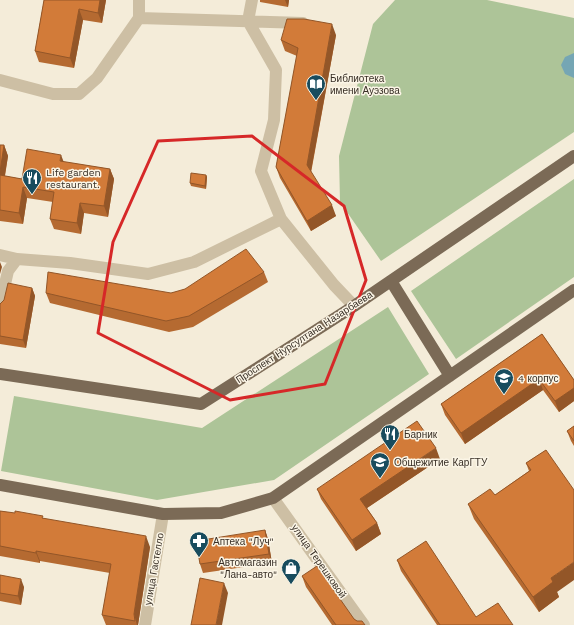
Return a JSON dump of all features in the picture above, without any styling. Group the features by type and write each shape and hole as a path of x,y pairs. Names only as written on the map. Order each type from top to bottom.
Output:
{"main road":[{"name":"Проспект Нурсултана Назарбаева","path":"0,374 201,404 354,306 574,156"},
{"path":"391,281 450,376"},
{"path":"0,485 163,514 221,513 273,498 574,290"}],"street":[{"path":"0,80 53,94 79,94 97,78 139,18 139,0"},
{"path":"252,0 248,21 276,70 274,120 261,171 281,219 343,296 354,306"},
{"path":"139,18 304,23"},
{"path":"0,255 17,259 70,263 148,274 194,262 281,219"},
{"path":"0,306 8,271 17,259"},
{"name":"улица Терешковой","path":"273,498 364,625"},
{"name":"улица Гастелло","path":"145,625 163,514"}],"highlighted area":[{"path":"252,136 344,206 366,280 325,384 230,400 98,333 113,242 158,141"}],"green space":[{"path":"395,0 487,0 574,18 574,132 381,261 340,202 339,156 373,24"},
{"path":"574,179 574,277 456,359 411,291"},
{"path":"388,307 429,374 274,480 157,500 1,471 14,396 202,428"}],"water":[{"path":"574,53 574,78 565,74 561,65 565,57"}],"building":[{"path":"44,0 100,0 98,13 79,9 70,58 35,51"},
{"path":"287,19 304,19 332,24 307,165 332,205 307,221 276,167 298,48 281,40"},
{"path":"0,145 4,145 0,172"},
{"name":"Life garden restaurant.","path":"27,149 61,155 60,161 110,169 104,206 80,203 77,223 50,219 54,192 23,187 19,213 0,210 0,175 22,179"},
{"path":"191,173 206,175 205,186 190,183"},
{"path":"246,249 264,272 189,316 166,321 46,293 48,272 171,293 185,289"},
{"path":"8,283 32,288 23,340 0,336 0,304 4,300"},
{"name":"4 корпус","path":"542,334 574,380 574,388 555,401 539,379 461,433 441,404"},
{"name":"Общежитие КарГТУ","path":"417,421 436,448 360,499 377,523 352,540 317,489"},
{"path":"574,426 574,441 567,431"},
{"path":"546,450 574,490 574,562 551,578 553,582 533,597 468,504 490,489 495,495 531,470 526,463"},
{"path":"0,511 15,513 15,511 43,516 42,518 146,536 134,614 135,621 102,615 111,564 0,546"},
{"path":"265,530 269,554 200,564 196,541"},
{"path":"426,541 476,617 498,603 513,625 440,625 397,560"},
{"path":"317,566 354,619 357,621 362,621 365,625 336,625 302,576"},
{"path":"0,575 21,579 18,596 0,593"},
{"path":"200,578 224,583 216,625 191,625"}],"place":[{"name":"Библиотека имени Ауэзова","path":"316,101"},
{"name":"Life garden restaurant.","path":"32,195"},
{"name":"4 корпус","path":"504,395"},
{"name":"Барник","path":"390,451"},
{"name":"Общежитие КарГТУ","path":"380,479"},
{"name":"Аптека \"Луч\"","path":"199,558"},
{"name":"Автомагазин \"Лана-авто\"","path":"291,585"}]}
